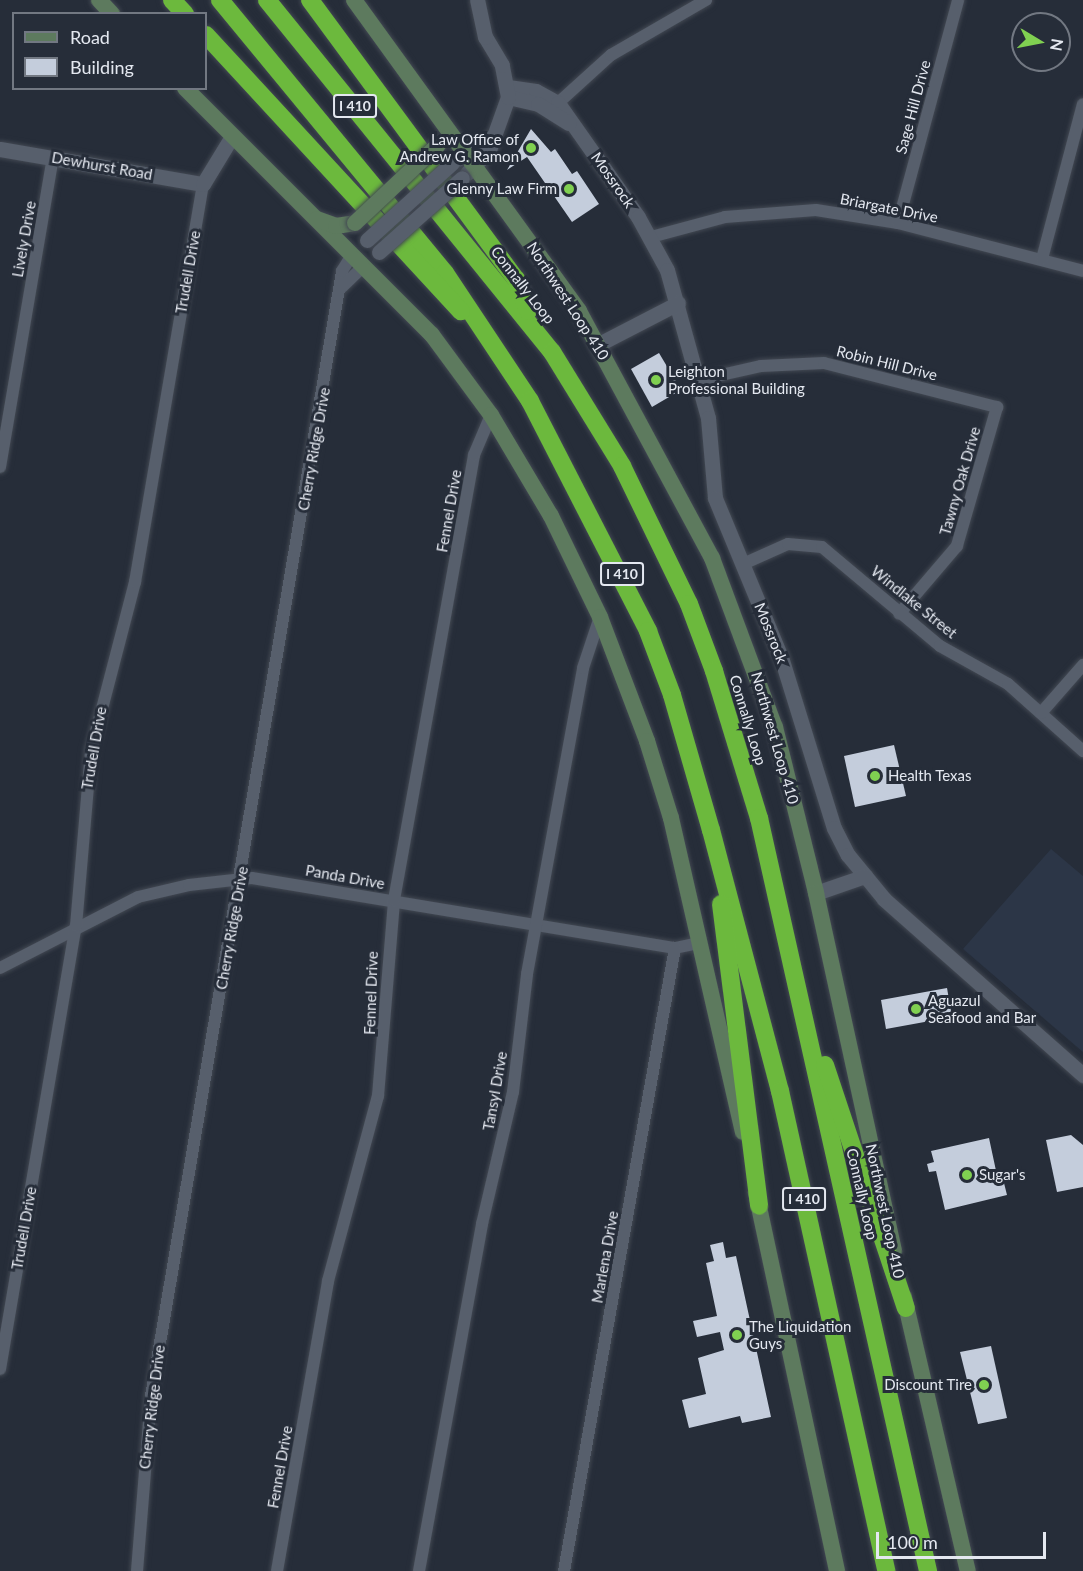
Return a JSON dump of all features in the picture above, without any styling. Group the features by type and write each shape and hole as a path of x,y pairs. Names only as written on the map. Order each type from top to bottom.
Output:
{"highway":[{"path":"172,0 183,12"},
{"name":"I 410","path":"220,0 374,183 489,338 571,475 648,631 672,695 711,830 780,1091 886,1571"},
{"name":"Connally Loop","path":"267,0 532,324 611,447 688,604 745,769 801,997 928,1571"},
{"path":"310,0 516,279 532,324"},
{"path":"207,36 429,280 489,338"},
{"path":"711,830 759,1206"},
{"path":"801,997 906,1308"}],"main road":[{"path":"99,0 110,12"},
{"name":"Northwest Loop 410","path":"354,0 472,158 599,344 682,496 730,602 775,727 816,893 906,1308 968,1571"},
{"path":"187,90 231,138 432,335 491,415 551,516 600,617 661,784 759,1206 837,1571"},
{"path":"313,218 336,226 355,223 438,145 438,112"}],"street":[{"path":"477,0 481,26 502,65 508,92 536,91 558,103 611,55 706,0"},
{"name":"Sage Hill Drive","path":"898,223 957,0"},
{"name":"Mossrock","path":"508,92 538,104 569,123"},
{"name":"Cherry Ridge Drive","path":"358,261 379,252 462,178 472,158 494,136 508,92"},
{"name":"Mossrock","path":"558,103 569,123 651,237 678,303 699,380 713,451 715,498 797,700 834,828 865,876 884,899 1083,1075"},
{"path":"1042,260 1083,104"},
{"name":"Trudell Drive","path":"0,1369 76,926 91,751 135,582 203,184 231,138"},
{"name":"Dewhurst Road","path":"0,149 203,184"},
{"name":"Lively Drive","path":"0,467 53,158"},
{"name":"Cherry Ridge Drive","path":"137,1571 151,1396 342,287 358,261 367,240 452,163 472,158"},
{"name":"Briargate Drive","path":"651,237 725,217 794,210 858,214 1083,271"},
{"path":"599,344 678,303"},
{"name":"Robin Hill Drive","path":"699,380 761,366 824,363 997,407"},
{"name":"Tawny Oak Drive","path":"899,614 957,546 997,407"},
{"name":"Fennel Drive","path":"277,1571 328,1281 379,1087 394,900 474,455 491,415"},
{"name":"Windlake Street","path":"743,564 788,544 822,547 899,614 940,646 1008,684 1083,751"},
{"name":"Tansyl Drive","path":"419,1571 482,1224 513,1092 536,924 583,668 600,617"},
{"path":"1041,713 1083,665"},
{"path":"816,893 865,876"},
{"name":"Panda Drive","path":"0,968 76,926 162,890 241,878 394,900 675,948 699,943"},
{"name":"Marlena Drive","path":"564,1571 675,948"}],"shaded area":[{"path":"1051,849 1083,876 1083,1052 963,949"}],"building":[{"name":"Glenny Law Firm","path":"531,129 551,152 555,149 572,174 577,171 599,204 572,222 527,157 507,170"},
{"name":"Leighton Professional Building","path":"659,353 681,390 652,407 631,369"},
{"name":"Health Texas","path":"894,745 906,796 855,807 844,756"},
{"name":"Aguazul Seafood and Bar","path":"947,988 952,1017 886,1029 881,1000"},
{"path":"1071,1135 1083,1145 1083,1187 1057,1192 1046,1140"},
{"name":"Sugar's","path":"989,1138 998,1180 1003,1179 1007,1195 945,1210 936,1171 929,1172 927,1164 934,1162 931,1151"},
{"name":"The Liquidation Guys","path":"723,1242 726,1258 736,1256 771,1417 742,1423 740,1416 689,1428 682,1400 706,1394 698,1358 724,1350 720,1332 697,1337 693,1321 717,1316 706,1263 714,1261 710,1245"},
{"name":"Discount Tire","path":"991,1346 1007,1418 978,1424 960,1352"}],"place":[{"name":"Law Office of Andrew G. Ramon","path":"531,148"},
{"name":"Glenny Law Firm","path":"569,189"},
{"name":"Leighton Professional Building","path":"656,380"},
{"name":"Health Texas","path":"875,776"},
{"name":"Aguazul Seafood and Bar","path":"916,1009"},
{"name":"Sugar's","path":"967,1175"},
{"name":"The Liquidation Guys","path":"737,1335"},
{"name":"Discount Tire","path":"984,1385"}]}
